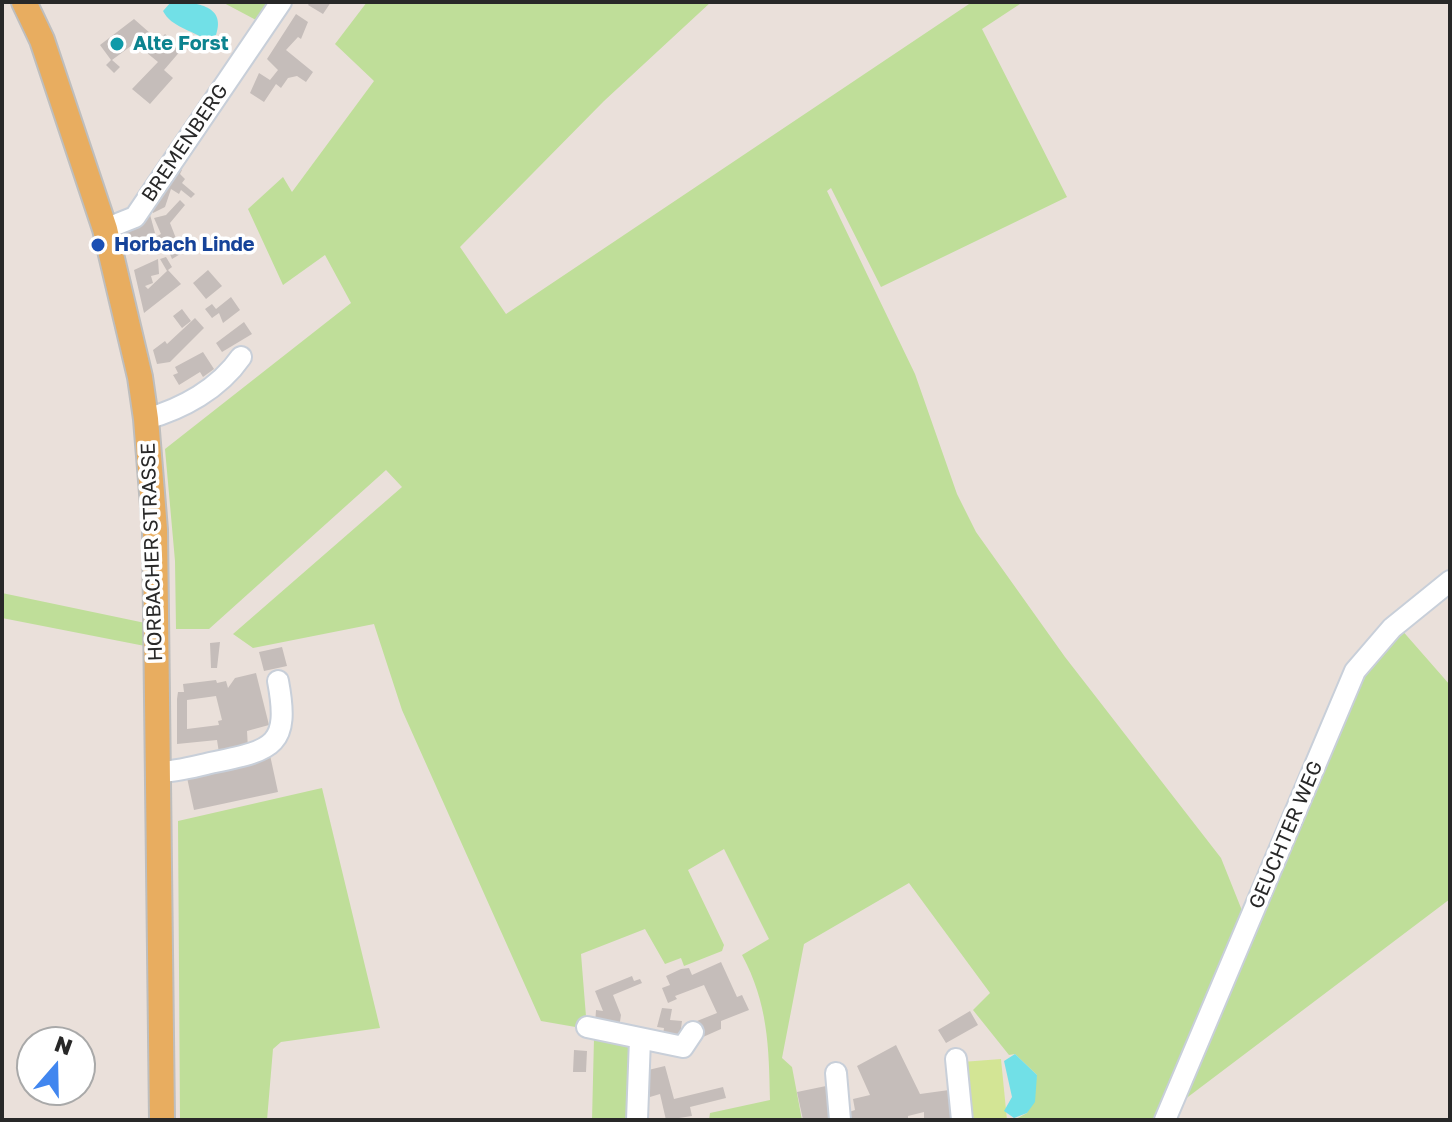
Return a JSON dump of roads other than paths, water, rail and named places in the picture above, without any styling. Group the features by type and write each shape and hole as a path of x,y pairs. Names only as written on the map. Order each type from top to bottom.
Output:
{"main road":[{"name":"HORBACHER STRASSE","path":"24,2 42,40 105,229 140,377 146,419 155,530 162,1120"}],"street":[{"name":"BREMENBERG","path":"105,229 135,217 281,2"},
{"path":"146,419 187,405 229,373 241,357"},
{"name":"GEUCHTER WEG","path":"1165,1120 1355,671 1392,628 1450,581"},
{"path":"158,772 250,755 269,746 276,739 284,718 278,681"},
{"path":"587,1027 683,1047 693,1032"},
{"path":"637,1120 640,1039"},
{"path":"956,1059 962,1120"},
{"path":"836,1073 840,1120"}],"water":[{"path":"171,2 198,4 212,11 217,17 216,35 206,40 176,25 163,11"},
{"path":"1015,1054 1037,1075 1035,1102 1027,1113 1014,1118 1004,1111 1012,1097 1004,1061"}],"place":[{"name":"Alte Forst","path":"117,44"},
{"name":"Horbach Linde","path":"98,245"}]}
